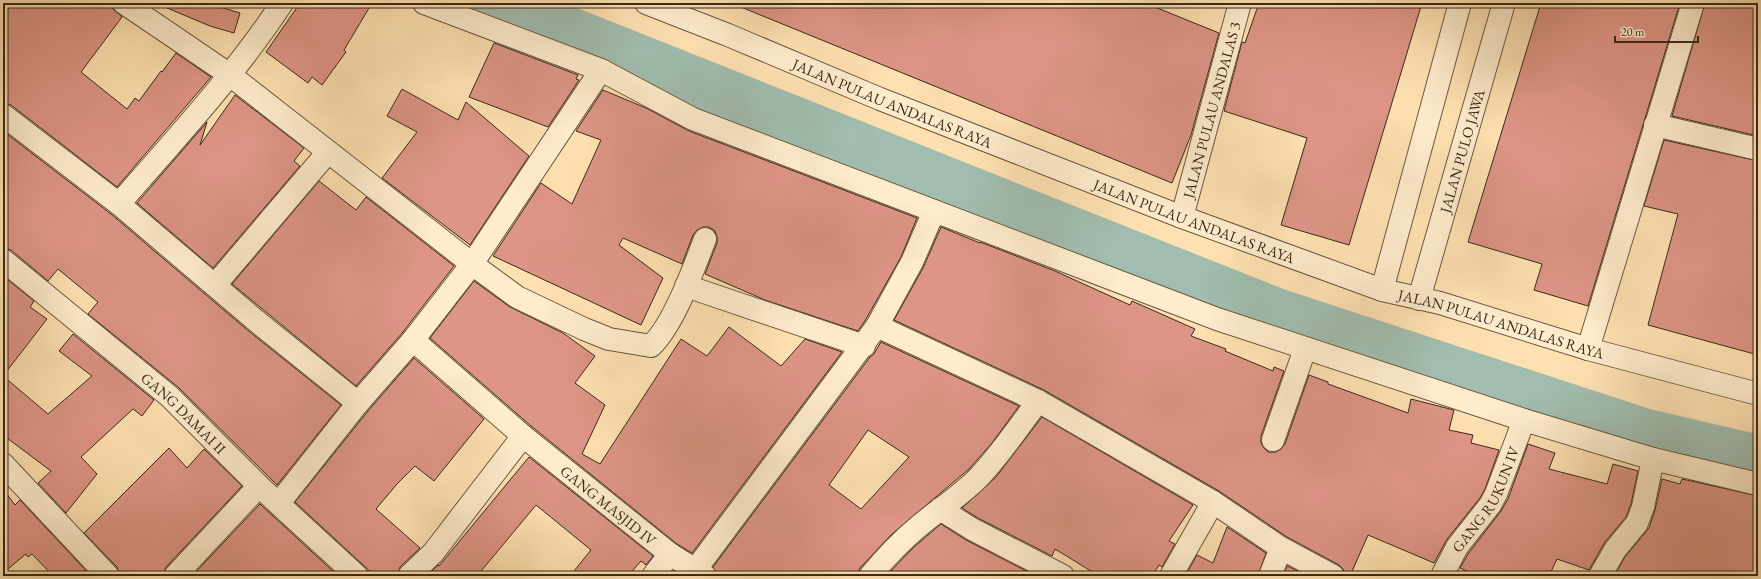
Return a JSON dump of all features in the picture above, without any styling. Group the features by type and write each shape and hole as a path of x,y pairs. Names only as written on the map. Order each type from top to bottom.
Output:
{"street":[{"path":"124,3 230,75 516,297 584,330 609,339 651,346 660,338 686,286 705,239"},
{"path":"119,204 230,75 261,35 282,3"},
{"path":"424,3 600,70 694,119 1217,319 1524,420 1653,459 1758,484"},
{"name":"JALAN PULAU ANDALAS RAYA","path":"646,3 735,38 880,99 1182,217 1382,290 1440,304 1588,350 1758,394"},
{"name":"JALAN PULAU ANDALAS 3","path":"1182,217 1240,3"},
{"path":"1382,290 1460,3"},
{"name":"JALAN PULO JAWA","path":"1419,299 1504,3"},
{"path":"1588,350 1693,3"},
{"path":"279,503 358,403 413,340 472,264 600,70"},
{"path":"3,114 119,204 358,403"},
{"path":"1655,125 1758,149"},
{"path":"215,285 328,152"},
{"path":"701,573 877,326 912,262 934,211"},
{"name":"GANG DAMAI II","path":"3,260 169,396 259,486 356,576"},
{"path":"686,286 864,346"},
{"path":"877,326 1038,402 1213,502 1280,548 1333,576"},
{"name":"GANG MASJID IV","path":"413,340 523,436 670,554 701,573"},
{"path":"1273,440 1305,349"},
{"path":"870,576 897,545 963,492 978,478 993,461 1038,402"},
{"name":"GANG RUKUN IV","path":"1442,576 1457,547 1490,506 1524,420"},
{"path":"409,576 433,553 523,436"},
{"path":"1600,576 1615,550 1637,523 1643,508 1653,459"},
{"path":"3,464 108,576"},
{"path":"175,576 259,486"},
{"path":"1171,576 1213,502"},
{"path":"940,509 972,529 1064,576"},
{"path":"1270,576 1280,548"},
{"path":"653,576 670,554"}],"building":[{"path":"3,3 112,3 113,9 122,17 81,72 127,109 135,98 139,101 176,53 211,77 117,187 11,105 3,103"},
{"path":"161,3 207,3 240,13 234,33 210,26 160,5"},
{"path":"300,3 372,3 344,50 346,52 322,85 312,77 308,83 266,52"},
{"path":"731,3 1145,3 1219,33 1191,135 1172,183"},
{"path":"1259,3 1422,3 1349,245 1281,225 1307,138 1224,111 1242,42 1245,43"},
{"path":"1541,3 1680,3 1588,306 1534,290 1542,264 1468,242"},
{"path":"1705,3 1758,3 1758,136 1672,116"},
{"path":"494,43 578,75 576,79 579,80 548,127 469,97"},
{"path":"402,89 458,120 466,102 529,156 470,245 382,178 417,132 387,116"},
{"path":"603,90 646,108 689,131 917,218 901,257 858,331 765,300 705,274 717,243 715,231 709,227 703,227 697,230 693,235 682,264 623,238 619,245 663,278 641,325 493,256 541,183 572,204 601,140 576,131"},
{"path":"235,95 304,148 294,161 300,166 213,268 137,203 207,122 200,145"},
{"path":"3,131 111,214 246,329 341,405 277,485 178,387 88,314 98,302 58,269 48,281 11,250 3,248"},
{"path":"1664,140 1758,161 1758,355 1648,325 1678,214 1644,206"},
{"path":"319,181 356,210 366,197 454,266 403,332 356,386 232,284"},
{"path":"941,227 1055,271 1130,305 1132,301 1195,329 1191,336 1226,349 1225,351 1273,371 1274,367 1284,371 1261,436 1261,443 1268,452 1276,452 1285,444 1309,375 1328,382 1328,384 1408,413 1411,399 1454,410 1449,430 1473,435 1471,443 1499,450 1485,489 1480,498 1447,539 1434,563 1368,535 1350,576 1345,574 1339,565 1287,537 1219,491 1044,390 894,320 923,268"},
{"path":"3,276 34,301 30,307 47,319 3,376"},
{"path":"474,281 510,307 563,333 595,356 575,383 605,405 582,454 600,464 681,339 707,356 729,327 781,366 805,339 842,352 692,553 677,544 531,426 430,338"},
{"path":"73,334 154,400 142,416 133,409 81,457 97,474 66,513 38,483 51,471 3,435 3,376 48,414 92,376 59,351"},
{"path":"881,342 1019,406 992,443 969,469 891,535 860,568 858,576 717,576 713,567 873,355","holes":["868,430 909,457 861,509 829,485"]},
{"path":"414,358 484,419 434,481 415,466 397,484 376,509 420,548 400,567 397,576 375,576 295,502 368,411"},
{"path":"1042,417 1193,505 1169,541 1175,544 1162,567 1159,565 1152,576 1099,576 1055,549 1052,556 978,518 962,508 996,477"},
{"path":"1528,444 1555,453 1549,469 1607,484 1613,464 1638,471 1631,504 1626,517 1605,542 1589,570 1557,559 1549,576 1478,576 1460,568 1468,554 1501,511 1508,499"},
{"path":"169,448 187,468 204,449 242,486 166,567 163,576 120,576 117,567 84,533"},
{"path":"529,457 653,556 646,565 641,561 628,576 570,576 591,550 536,505 477,576 427,576 438,565 439,566"},
{"path":"1662,479 1680,484 1682,479 1758,496 1758,576 1614,576 1625,557 1649,528"},
{"path":"3,489 15,505 20,500 91,576 53,576 32,554 28,557 26,554 3,573"},
{"path":"260,504 337,575 192,576"},
{"path":"941,524 966,540 1036,576 886,576 914,547"},
{"path":"1227,527 1266,553 1258,576 1185,576 1197,555 1213,563"},
{"path":"1287,566 1300,572 1299,576 1283,576"},
{"path":"673,571 682,576 669,576"}],"waterway":[{"path":"497,3 1276,313 1643,433 1758,460"}]}
